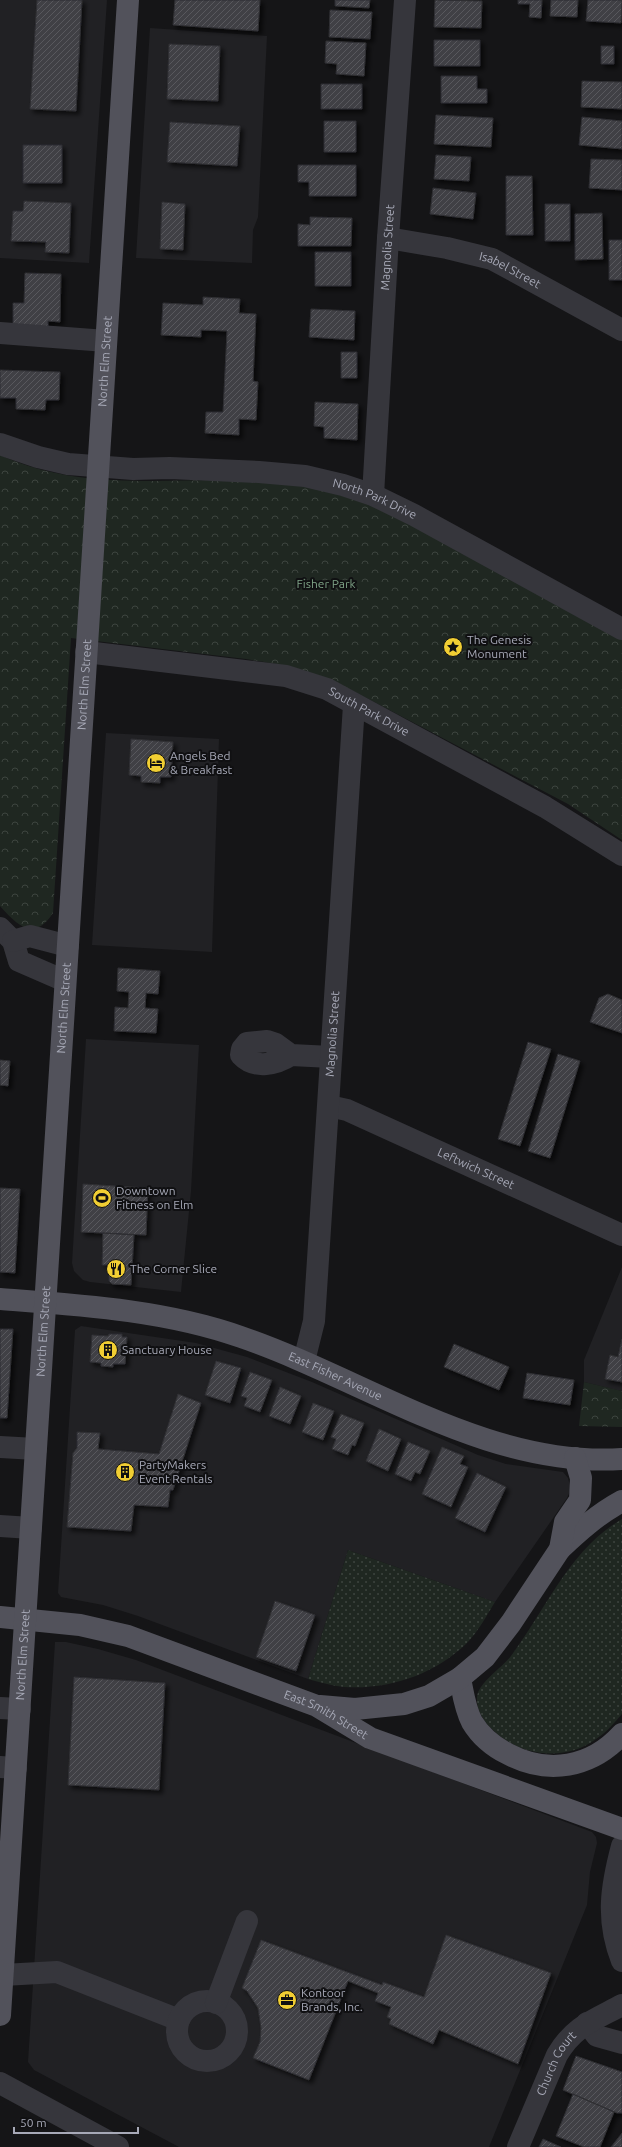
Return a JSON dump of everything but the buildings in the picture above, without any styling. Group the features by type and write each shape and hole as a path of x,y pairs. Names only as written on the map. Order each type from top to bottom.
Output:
{"main road":[{"name":"North Elm Street","path":"0,2016 3,1975 10,1709 25,1618 128,0"},
{"name":"East Fisher Avenue","path":"0,1299 146,1314 173,1319 240,1336 304,1361 447,1425 472,1434 525,1450 575,1458 604,1460 622,1459"},
{"path":"560,1549 565,1522 580,1500 581,1478 575,1458"},
{"path":"317,1706 355,1709 404,1704 429,1696 460,1678 486,1657 511,1623 560,1549 582,1528 607,1509 622,1502"},
{"name":"East Smith Street","path":"0,1617 25,1618 80,1625 128,1636 317,1706 370,1738 622,1829"},
{"path":"460,1678 466,1708 473,1723 492,1746 525,1763 552,1767 578,1763 601,1752 614,1743 622,1734"}],"street":[{"name":"Magnolia Street","path":"373,495 388,238 405,0"},
{"name":"Isabel Street","path":"388,238 447,248 492,259 622,330"},
{"path":"0,333 106,341"},
{"name":"North Park Drive","path":"0,444 62,463 98,466 259,472 298,476 343,485 373,495 414,515 622,629"},
{"name":"South Park Drive","path":"86,652 286,676 326,689 545,807 622,855"},
{"name":"Magnolia Street","path":"304,1361 314,1321 354,705"},
{"path":"65,981 19,961 6,935 30,936 68,946"},
{"path":"291,1055 331,1056"},
{"name":"Leftwich Street","path":"328,1106 347,1110 622,1236"},
{"path":"0,1447 36,1449"},
{"path":"0,1526 31,1528"},
{"path":"622,1846 613,1889 611,1913 614,1934 622,1961"},
{"path":"216,2003 247,1920"},
{"path":"3,1975 57,1972 179,2020"},
{"path":"200,2002 216,2003 227,2010 233,2017 236,2026 236,2036 233,2046 219,2059 209,2061 199,2060 186,2052 178,2040 177,2030 179,2020 184,2012 191,2006 200,2002"},
{"name":"Church Court","path":"518,2147 557,2055 573,2032 622,2005"},
{"path":"587,2024 597,2036 622,2043"},
{"path":"0,2083 118,2147"}],"shaded area":[{"path":"0,0 107,0 89,263 0,258"},
{"path":"150,28 267,36 258,217 253,230 252,263 136,258"},
{"path":"106,733 219,739 212,952 92,945"},
{"path":"86,1039 199,1045 191,1191 181,1292 90,1282 83,1280 74,1271 72,1263"},
{"path":"622,1267 622,1391 584,1382 584,1360"},
{"path":"81,1326 196,1343 247,1357 312,1382 478,1455 506,1464 563,1472 568,1478 571,1489 567,1498 495,1602 348,1550 308,1679 138,1616 103,1605 61,1597 58,1593 75,1330"},
{"path":"55,1642 66,1642 98,1649 136,1660 592,1832 596,1837 597,1843 590,1872 587,1905 489,2147 179,2147 34,2070 28,2062"}],"green space":[{"name":"Fisher Park","path":"0,455 37,469 75,476 113,480 229,480 268,482 306,486 349,497 411,524 622,639 622,840 568,804 340,684 288,666 246,659 71,638 53,913 46,922 39,927 33,929 20,925 0,906"},
{"path":"584,1382 622,1391 622,1427 579,1426"},
{"path":"622,1519 622,1714 600,1736 584,1746 571,1751 544,1753 530,1751 517,1746 494,1731 484,1720 478,1707 478,1692 486,1681 511,1656 573,1563 588,1546"},
{"path":"348,1550 495,1602 479,1629 467,1643 441,1663 411,1678 395,1683 361,1687 344,1687 308,1679"}],"place":[{"name":"The Genesis Monument","path":"453,647"},
{"name":"Angels Bed & Breakfast","path":"156,763"},
{"name":"Downtown Fitness on Elm","path":"102,1198"},
{"name":"The Corner Slice","path":"116,1269"},
{"name":"Sanctuary House","path":"108,1350"},
{"name":"PartyMakers Event Rentals","path":"125,1472"},
{"name":"Kontoor Brands, Inc.","path":"287,2000"}]}
